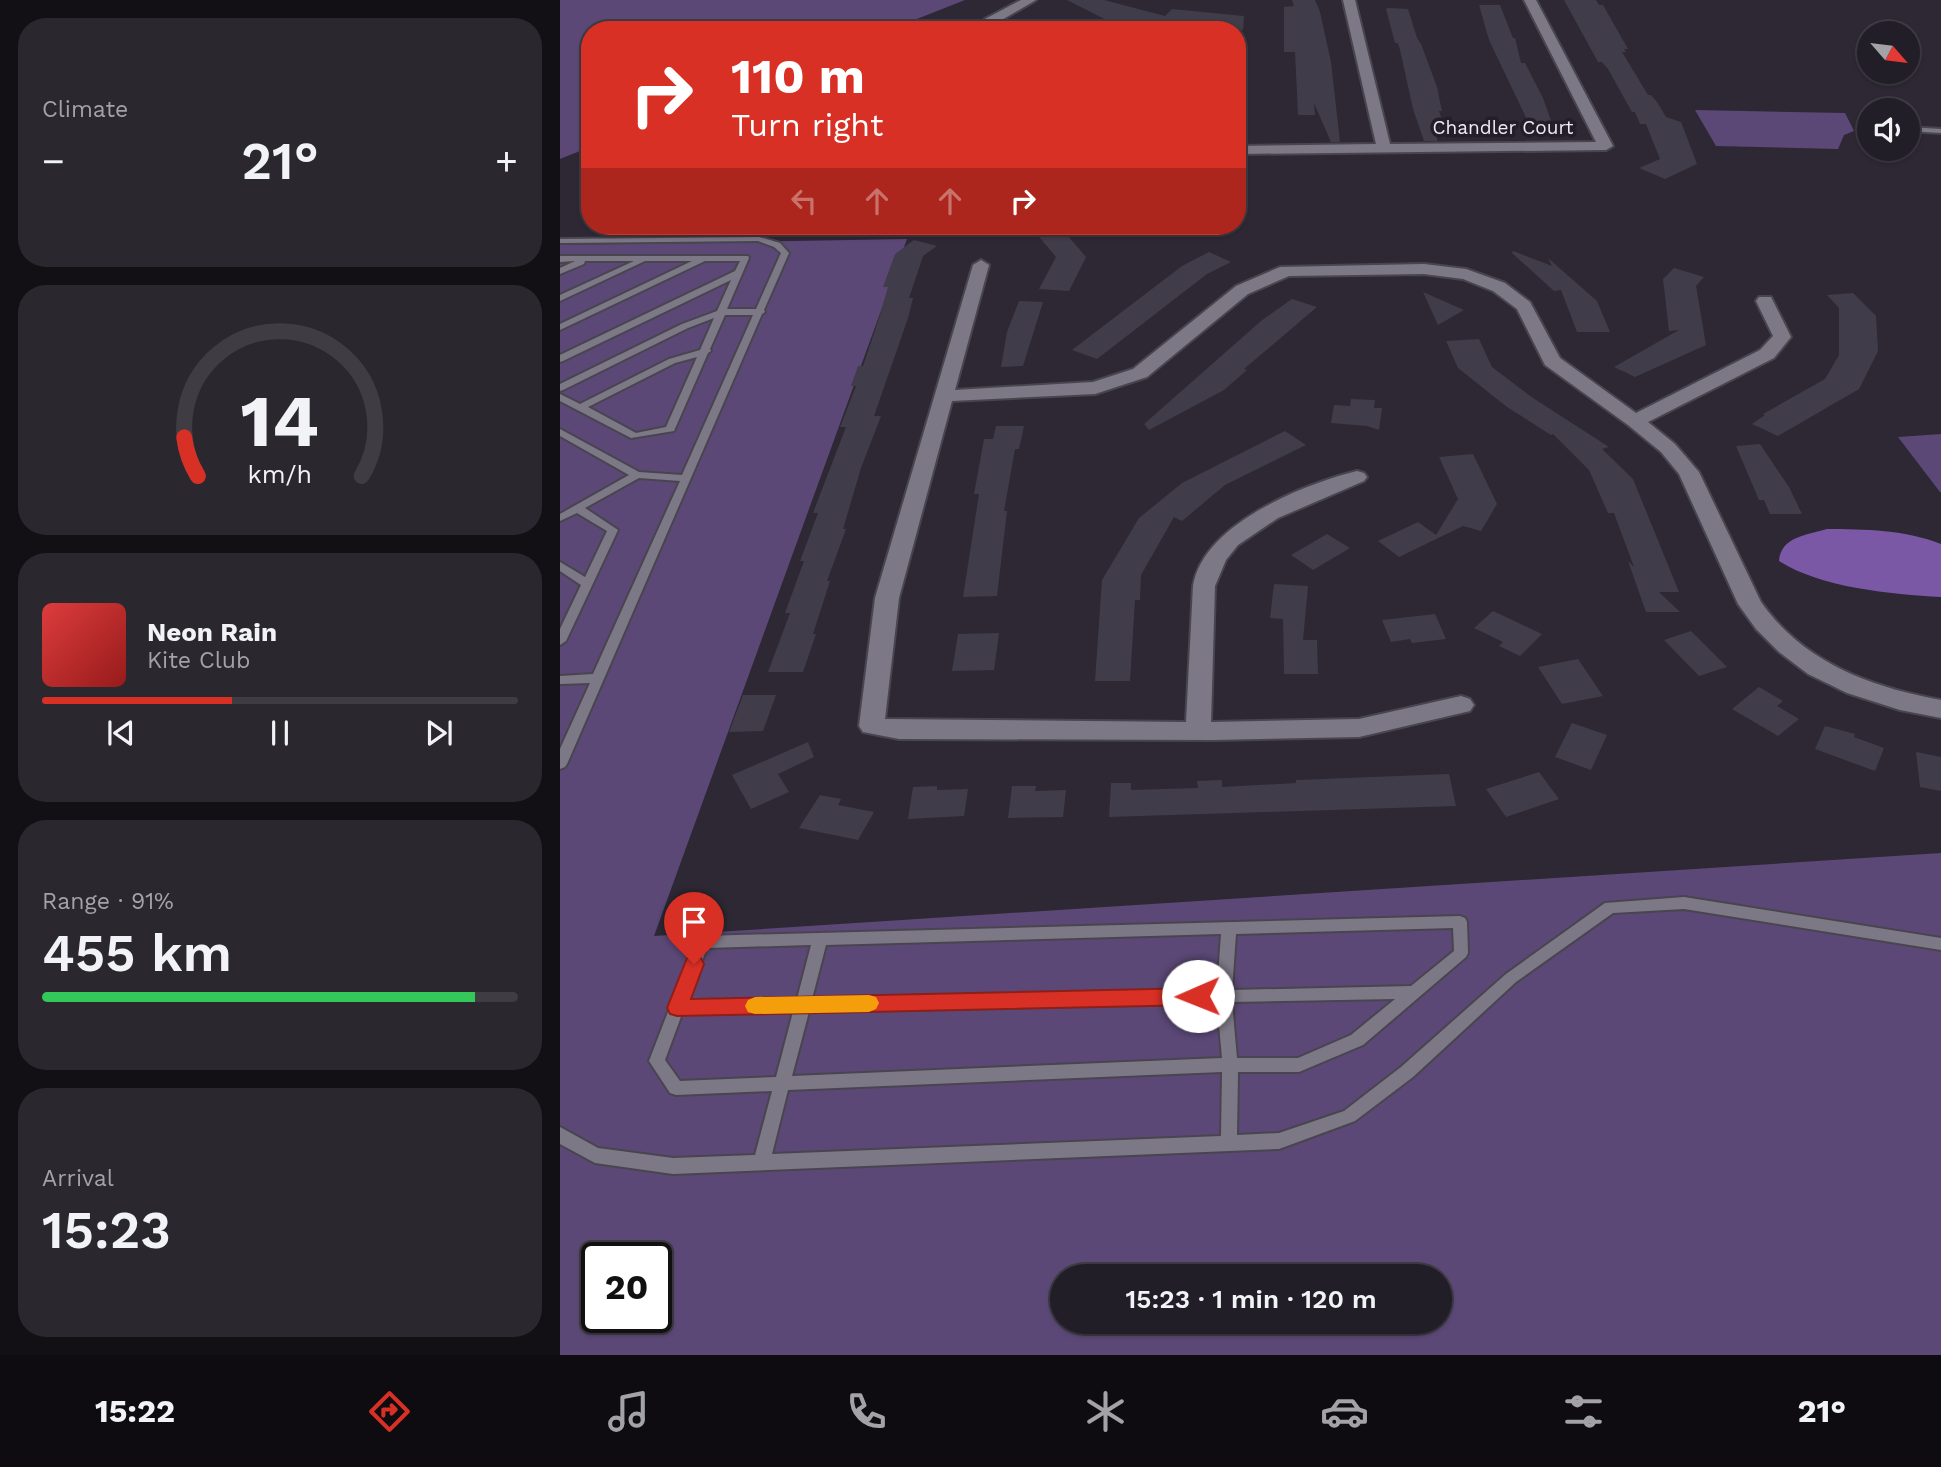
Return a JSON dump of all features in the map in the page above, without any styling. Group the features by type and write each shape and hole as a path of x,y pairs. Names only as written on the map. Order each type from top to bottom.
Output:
{"street":[{"path":"991,21 1030,0"},
{"path":"1349,0 1384,148"},
{"name":"Chandler Court","path":"1246,150 1606,146 1530,0"},
{"path":"981,265 887,598 872,726 899,730 1198,731 1359,728 1461,705"},
{"path":"944,396 1095,388 1140,373 1242,290 1286,271 1424,269 1466,274 1499,287 1524,306 1552,361 1635,421 1668,449 1689,472 1750,604 1764,624 1787,646 1817,667 1856,687 1900,701 1941,709"},
{"path":"1635,421 1767,354 1782,337 1765,301"},
{"path":"1198,731 1205,577 1223,547 1238,533 1272,513 1311,494 1357,477"}],"lane":[{"path":"1920,130 1941,131"},
{"path":"560,241 759,239 778,246 785,253 560,764"},
{"path":"560,298 648,258"},
{"path":"560,327 704,258"},
{"path":"560,259 745,258 670,429 635,436 560,397"},
{"path":"560,271 587,259"},
{"path":"560,359 740,272"},
{"path":"560,388 685,326 723,312 761,312"},
{"path":"581,407 672,361 706,351"},
{"path":"560,432 637,475 687,478"},
{"path":"560,518 637,475"},
{"path":"561,634 613,530 577,509"},
{"path":"560,566 587,583"},
{"path":"560,680 598,678"},
{"path":"560,1135 595,1155 673,1166 1279,1141 1349,1116 1407,1072 1511,978 1610,907 1684,903 1941,944"},
{"path":"1460,922 1461,953 1357,1040 1299,1065 1230,1065 676,1088 657,1061 702,942 1229,928 1460,922"},
{"path":"1229,928 1224,996 1230,1065 1229,1143"},
{"path":"761,1163 784,1084 801,1005 820,939"},
{"path":"677,1008 1415,992"}],"shaded area":[{"path":"560,0 965,0 912,21 581,21 581,151 560,159"},
{"path":"1695,110 1845,113 1854,131 1844,135 1838,149 1716,146"},
{"path":"907,239 654,936 1941,853 1941,1355 560,1355 560,245"},
{"path":"1941,434 1941,492 1940,492 1898,437"},
{"path":"1827,529 1899,533 1941,544 1941,597 1857,588 1815,578 1779,561 1781,553 1790,541"}],"building":[{"path":"1067,0 1104,0 1165,16 1172,9 1244,16 1244,21 1108,21"},
{"path":"1292,0 1315,0 1320,12 1331,62 1340,142 1331,142 1314,103 1315,115 1298,115 1295,52 1284,52 1284,7 1294,6"},
{"path":"1564,0 1596,0 1599,5 1603,5 1628,49 1622,52 1648,95 1657,102 1666,117 1681,122 1697,164 1665,179 1639,168 1660,159 1646,124 1640,124 1608,69 1602,62 1598,62"},
{"path":"1479,5 1500,5 1515,38 1521,63 1525,63 1543,98 1554,129 1532,130 1489,40"},
{"path":"1386,9 1408,9 1437,87 1442,111 1439,111 1444,126 1439,126 1437,141 1424,141 1413,109 1398,43 1395,43"},
{"path":"1038,235 1067,235 1086,257 1069,291 1039,289 1056,257"},
{"path":"914,240 937,246 923,256 909,298 913,298 908,318 874,416 881,416 861,468 843,529 846,529 827,581 830,581 813,634 816,634 803,672 768,672 790,613 785,613 818,513 813,513 846,427 840,427 856,386 851,386 858,366 863,366 879,318 888,287 883,287 895,254"},
{"path":"1513,251 1552,266 1548,258 1597,301 1610,332 1577,332 1561,290 1554,291 1512,253"},
{"path":"1209,252 1231,262 1207,274 1097,359 1072,350 1182,266"},
{"path":"1674,268 1704,277 1696,286 1706,345 1635,377 1614,367 1679,330 1669,331 1663,279"},
{"path":"1423,292 1464,310 1438,325"},
{"path":"1853,293 1876,316 1878,351 1859,389 1778,436 1752,424 1765,415 1763,414 1825,379 1839,355 1839,308 1827,295"},
{"path":"1292,299 1317,307 1244,369 1247,370 1224,390 1149,430 1144,424 1261,321"},
{"path":"1019,301 1043,302 1023,366 1001,367 1007,332"},
{"path":"1479,339 1492,367 1533,398 1609,447 1602,449 1633,479 1679,592 1659,592 1680,612 1646,612 1628,561 1634,567 1614,513 1608,513 1589,470 1553,434 1507,407 1458,368 1446,341"},
{"path":"1351,399 1375,400 1374,408 1382,408 1379,430 1367,426 1331,423 1334,405 1350,406"},
{"path":"996,426 1024,426 1019,449 1015,449 1004,511 1007,511 997,596 963,597 979,494 974,494 984,439 993,439"},
{"path":"1285,431 1306,445 1225,485 1182,521 1174,517 1141,575 1140,600 1135,600 1130,681 1095,681 1102,580 1139,518 1182,483"},
{"path":"1760,444 1789,487 1802,514 1770,514 1764,500 1759,500 1736,446"},
{"path":"1473,454 1497,504 1481,531 1463,526 1399,557 1378,541 1418,522 1436,535 1458,499 1439,457"},
{"path":"1327,534 1350,548 1313,570 1291,555"},
{"path":"1274,584 1308,586 1303,640 1317,640 1318,674 1284,674 1283,619 1270,618"},
{"path":"1493,611 1542,634 1520,656 1499,646 1503,642 1474,628"},
{"path":"1435,614 1446,639 1412,643 1410,639 1391,642 1382,620"},
{"path":"1691,631 1727,667 1699,676 1664,640"},
{"path":"999,633 994,670 952,671 958,634"},
{"path":"1578,659 1603,696 1562,704 1538,667"},
{"path":"1759,687 1783,701 1777,706 1799,719 1778,736 1732,709"},
{"path":"743,695 776,695 763,731 729,732"},
{"path":"1572,723 1607,735 1591,770 1555,757"},
{"path":"1825,726 1855,734 1854,737 1884,748 1875,771 1815,749"},
{"path":"808,742 814,757 778,774 789,792 751,809 732,775"},
{"path":"1916,752 1941,757 1941,791 1920,787"},
{"path":"1539,772 1559,799 1506,817 1486,789"},
{"path":"1449,774 1456,806 1109,817 1111,783 1131,783 1131,790 1198,788 1197,781 1222,780 1222,787 1296,783 1296,780"},
{"path":"937,786 937,790 968,789 964,816 908,819 913,787"},
{"path":"1012,786 1036,786 1035,791 1066,790 1063,817 1008,818"},
{"path":"820,795 841,799 838,805 874,812 858,840 799,828"}],"slow traffic":[{"path":"755,1006 869,1003"}],"route":[{"path":"694,964 677,1008 1198,996"}]}
